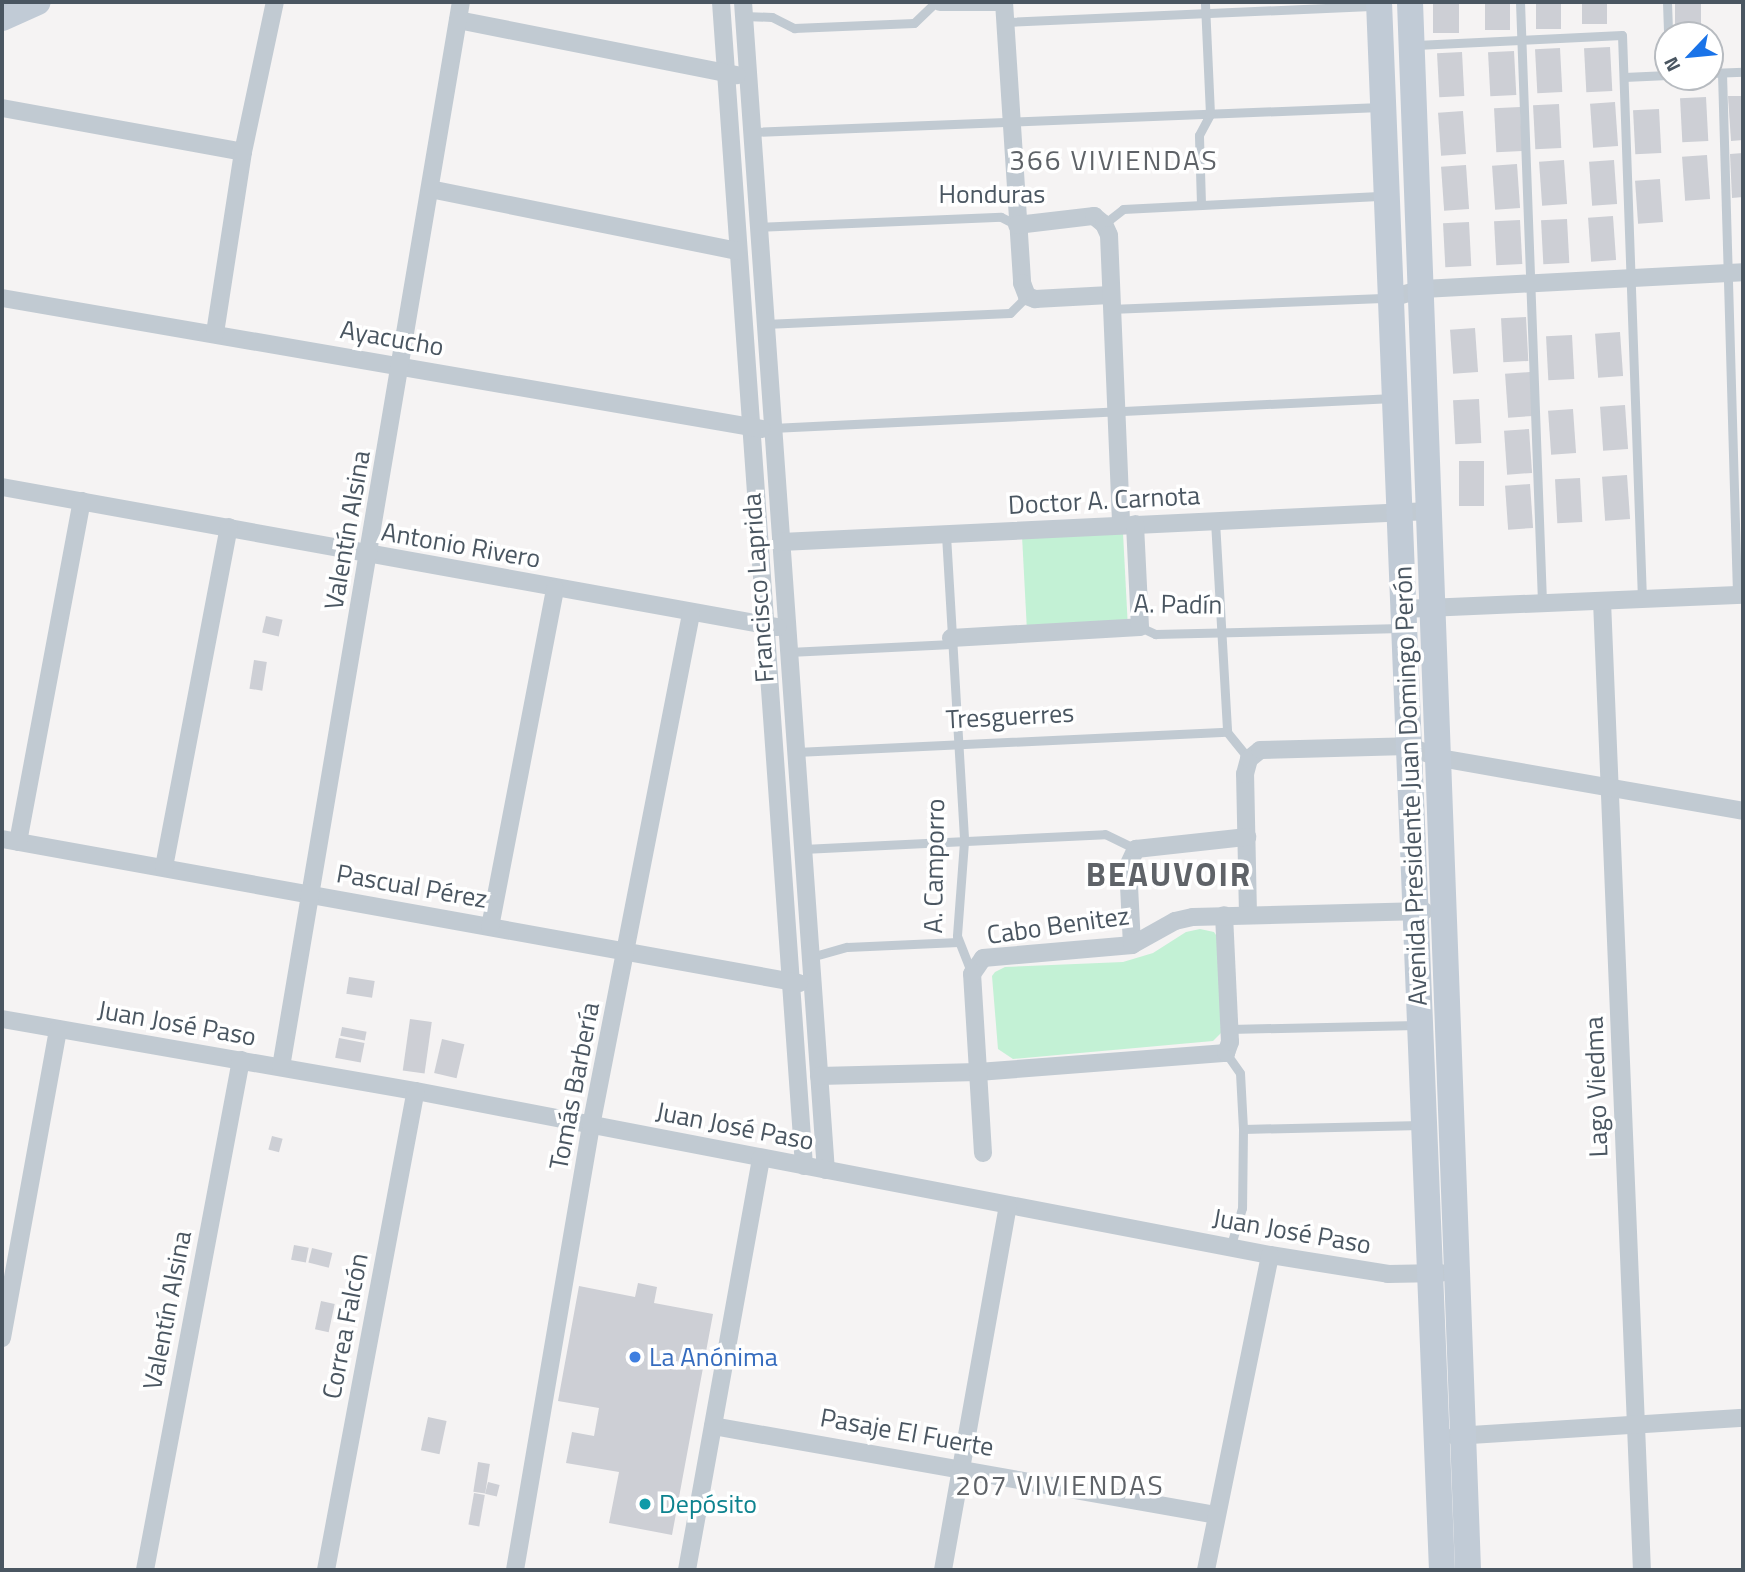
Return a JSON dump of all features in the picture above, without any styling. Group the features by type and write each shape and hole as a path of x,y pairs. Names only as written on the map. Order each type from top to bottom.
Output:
{"main road":[{"path":"2,18 38,2"},
{"name":"Avenida Presidente Juan Domingo Perón","path":"1410,2 1423,289 1432,606 1440,758 1468,1570"},
{"name":"Avenida Presidente Juan Domingo Perón","path":"1379,4 1442,1570"}],"street":[{"path":"215,333 243,152 275,2"},
{"name":"Valentín Alsina","path":"281,1067 370,556 461,2"},
{"name":"Francisco Laprida","path":"720,2 804,1166"},
{"path":"938,2 1001,2 1021,284 1027,296 1110,302"},
{"name":"Francisco Laprida","path":"743,9 826,1170"},
{"path":"458,20 747,77"},
{"path":"2,108 243,152"},
{"path":"430,189 737,251"},
{"name":"Honduras","path":"1017,225 1094,216 1104,224"},
{"path":"1104,224 1116,412 1140,627"},
{"path":"1391,298 1423,289 1736,273"},
{"name":"Ayacucho","path":"2,298 215,333 750,430 772,428"},
{"name":"Antonio Rivero","path":"2,487 229,527 370,556 787,629"},
{"path":"10,840 82,501"},
{"name":"Doctor A. Carnota","path":"781,542 1429,512"},
{"path":"163,867 229,527"},
{"path":"490,927 555,589"},
{"path":"1404,619 1432,606 1740,595"},
{"name":"Lago Viedma","path":"1601,601 1642,1570"},
{"name":"Tomás Barbería","path":"515,1570 591,1126 627,955 691,614"},
{"name":"A. Padín","path":"951,640 1140,627"},
{"path":"1248,915 1249,759 1259,750 1408,746 1440,758 1743,811"},
{"path":"1132,945 1128,866 1136,849 1247,837"},
{"name":"Pascual Pérez","path":"10,840 490,927 627,955 813,986"},
{"name":"Cabo Benitez","path":"972,974 983,958 1132,945 1175,921 1224,915 1415,912 1445,909"},
{"path":"819,1076 978,1072 1226,1053 1229,1028 1224,915"},
{"name":"A. Camporro","path":"972,974 983,1153"},
{"name":"Juan José Paso","path":"2,1019 416,1091 1230,1248 1388,1274 1430,1271 1459,1276"},
{"path":"2,1338 58,1029"},
{"name":"Valentín Alsina","path":"145,1570 240,1060"},
{"name":"Correa Falcón","path":"326,1570 416,1091"},
{"path":"687,1570 761,1158"},
{"path":"943,1570 1008,1206"},
{"path":"1206,1570 1270,1255"},
{"path":"1437,1438 1743,1418"},
{"name":"Pasaje El Fuerte","path":"713,1426 962,1467 1216,1516"}],"lane":[{"path":"743,9 772,17 793,28 914,23 938,2"},
{"path":"1201,204 1199,135 1210,114 1205,2"},
{"path":"1520,2 1542,603"},
{"path":"1667,2 1668,21"},
{"path":"1004,22 1379,4"},
{"path":"1412,45 1622,35 1642,600"},
{"path":"1724,73 1743,72"},
{"path":"1625,77 1654,76"},
{"path":"1723,91 1736,273 1740,595"},
{"path":"751,132 1383,107"},
{"path":"1104,224 1123,209 1387,196"},
{"name":"Honduras","path":"758,227 1001,217 1017,225"},
{"path":"765,324 1010,313 1027,296"},
{"path":"1110,302 1391,298"},
{"path":"772,428 1395,398"},
{"path":"1214,520 1227,732 1249,759"},
{"name":"A. Camporro","path":"946,535 964,842 958,942 972,974"},
{"name":"A. Padín","path":"1140,627 1155,634 1221,632 1404,619"},
{"name":"A. Padín","path":"789,652 951,640"},
{"name":"Tresguerres","path":"796,751 1227,732"},
{"path":"803,849 1105,834 1136,849"},
{"name":"Cabo Benitez","path":"811,957 847,947 958,942"},
{"path":"1229,1028 1419,1024"},
{"path":"1226,1053 1240,1073 1243,1129 1242,1209 1230,1248"},
{"path":"1243,1129 1423,1125"}],"green space":[{"path":"1123,533 1128,620 1027,625 1022,538"},
{"path":"1200,929 1214,932 1218,938 1221,1033 1213,1041 1013,1059 998,1049 992,976 995,972 1005,967 1123,962 1153,953 1186,932"}],"building":[{"path":"1433,2 1459,2 1459,33 1433,33"},
{"path":"1485,2 1510,2 1510,30 1485,30"},
{"path":"1536,2 1561,2 1561,29 1536,29"},
{"path":"1582,2 1607,2 1607,24 1582,24"},
{"path":"1675,2 1701,2 1701,21 1675,21"},
{"path":"1610,47 1612,91 1586,92 1584,48"},
{"path":"1560,48 1562,92 1537,93 1535,49"},
{"path":"1514,51 1516,95 1490,96 1488,52"},
{"path":"1462,52 1464,96 1439,97 1437,53"},
{"path":"1728,96 1743,96 1743,140 1731,141"},
{"path":"1706,97 1708,141 1682,142 1680,98"},
{"path":"1615,102 1618,146 1593,148 1590,104"},
{"path":"1559,104 1561,148 1535,149 1533,105"},
{"path":"1520,107 1522,151 1496,152 1494,108"},
{"path":"1659,109 1661,153 1635,154 1633,110"},
{"path":"1463,111 1466,154 1441,156 1438,113"},
{"path":"1743,153 1743,197 1732,198 1730,154"},
{"path":"1707,155 1710,199 1685,201 1682,157"},
{"path":"1564,160 1567,204 1542,206 1539,162"},
{"path":"1614,160 1617,204 1592,206 1589,162"},
{"path":"1517,164 1520,208 1495,210 1492,166"},
{"path":"1466,165 1469,209 1444,211 1441,167"},
{"path":"1660,179 1663,222 1638,224 1635,181"},
{"path":"1613,216 1616,260 1591,262 1588,218"},
{"path":"1567,219 1569,263 1543,264 1541,220"},
{"path":"1520,220 1522,264 1496,265 1494,221"},
{"path":"1469,222 1471,266 1445,267 1443,223"},
{"path":"1526,317 1528,361 1503,362 1501,318"},
{"path":"1475,328 1478,372 1453,374 1450,330"},
{"path":"1620,332 1623,376 1598,378 1595,334"},
{"path":"1572,335 1574,379 1548,380 1546,336"},
{"path":"1530,372 1533,416 1508,418 1505,374"},
{"path":"1479,399 1481,443 1455,444 1453,400"},
{"path":"1625,405 1628,449 1603,451 1600,407"},
{"path":"1573,409 1576,453 1551,455 1548,411"},
{"path":"1529,429 1532,473 1507,475 1504,431"},
{"path":"1459,461 1484,461 1484,506 1459,506"},
{"path":"1627,475 1630,519 1605,521 1602,477"},
{"path":"1580,478 1582,522 1557,523 1555,479"},
{"path":"1530,484 1533,528 1508,530 1505,486"},
{"path":"266,616 283,620 279,636 262,633"},
{"path":"254,660 267,662 262,691 249,689"},
{"path":"349,977 375,981 372,998 346,994"},
{"path":"410,1019 432,1022 425,1074 403,1070"},
{"path":"342,1027 367,1032 365,1041 340,1036"},
{"path":"339,1038 365,1043 361,1063 335,1058"},
{"path":"442,1039 464,1044 457,1078 434,1073"},
{"path":"272,1136 283,1139 279,1152 268,1150"},
{"path":"294,1245 309,1248 306,1263 291,1260"},
{"path":"312,1248 332,1253 329,1268 308,1263"},
{"name":"La Anónima","path":"638,1283 657,1287 654,1303 713,1314 672,1535 609,1523 619,1472 566,1463 572,1432 594,1436 599,1408 558,1401 579,1286 635,1297"},
{"path":"321,1301 335,1304 329,1332 315,1329"},
{"path":"428,1417 447,1421 440,1454 421,1450"},
{"path":"478,1462 490,1464 485,1494 473,1492"},
{"path":"488,1482 500,1485 497,1497 485,1494"},
{"path":"474,1493 485,1495 479,1526 468,1525"}],"place":[{"name":"La Anónima","path":"635,1357"},
{"name":"Depósito","path":"645,1504"}],"district":[{"name":"366 VIVIENDAS","path":"1114,160"},
{"name":"BEAUVOIR","path":"1169,875"},
{"name":"207 VIVIENDAS","path":"1060,1485"}]}
